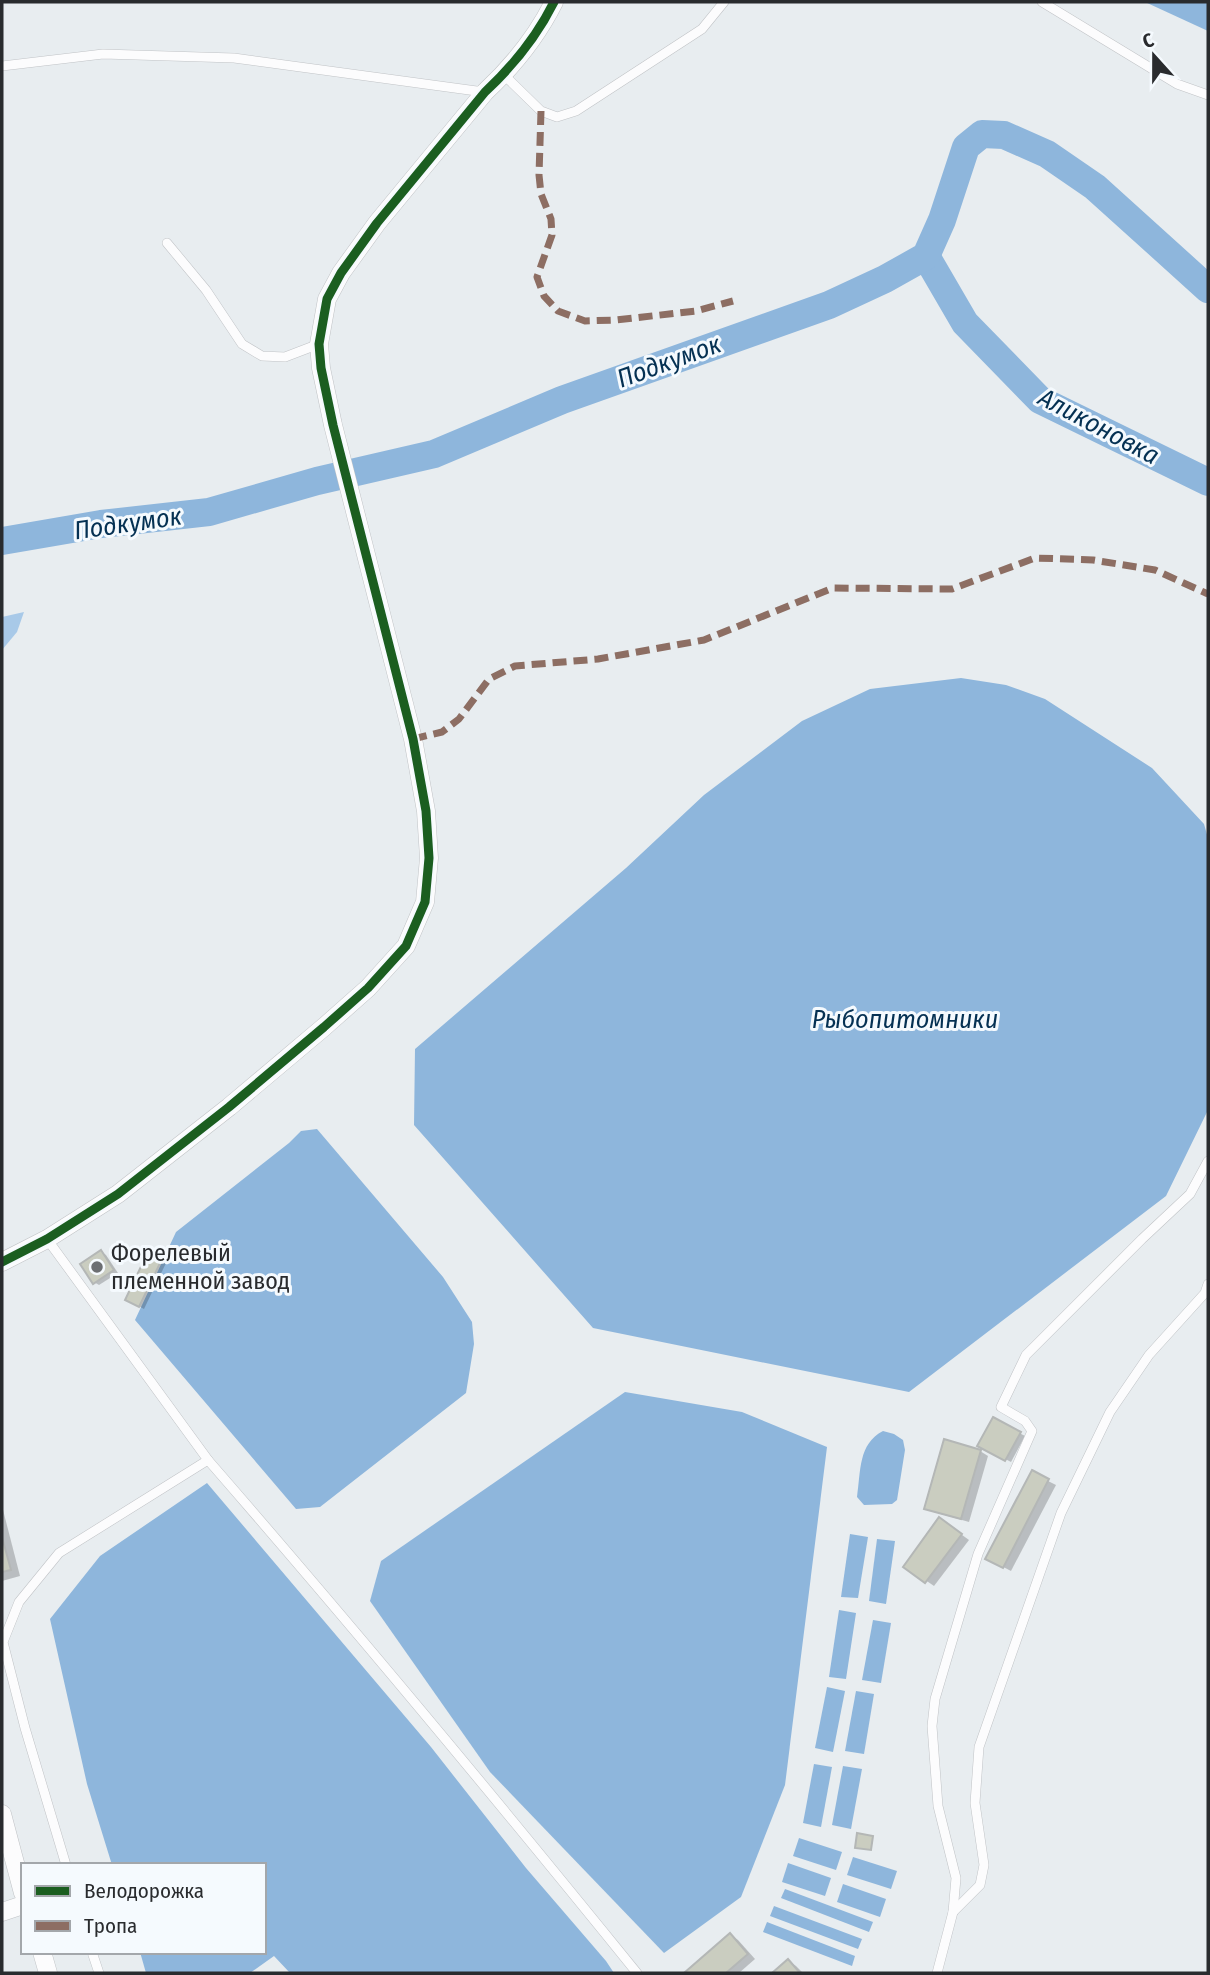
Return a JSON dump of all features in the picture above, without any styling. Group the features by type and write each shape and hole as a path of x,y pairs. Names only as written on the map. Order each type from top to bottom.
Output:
{"street":[{"path":"2,1262 47,1239 118,1194 229,1107 368,988 406,946 425,902 429,858 426,811 413,739 333,425 321,368 319,344 327,299 341,273 377,223 485,92 504,75 528,45 554,2"},
{"path":"2,1814 21,1885"},
{"path":"2,1912 21,1906"},
{"path":"42,1954 48,1973"}],"lane":[{"path":"504,75 541,111 557,117 576,111 702,29 724,2"},
{"path":"1042,2 1177,84 1208,94"},
{"path":"2,66 103,54 234,58 485,92"},
{"path":"167,243 206,290 242,344 262,356 285,356 319,344"},
{"path":"937,1973 953,1912 956,1878 939,1806 932,1726 935,1699 978,1554 1032,1431 1025,1421 1001,1407 1026,1355 1190,1194 1208,1161"},
{"path":"47,1239 208,1460 346,1620 637,1973"},
{"path":"953,1912 980,1885 984,1865 975,1803 979,1747 1060,1513 1110,1412 1149,1355 1205,1293 1208,1284"},
{"path":"65,1863 25,1728 3,1642 19,1602 59,1553 208,1460"},
{"path":"93,1954 99,1973"}],"shaded area":[{"path":"24,612 17,632 2,650 2,617"}],"water":[{"path":"1145,2 1208,2 1208,31"},
{"name":"Рыбопитомники","path":"961,678 1006,685 1045,699 1152,768 1204,824 1208,838 1208,1110 1166,1196 909,1392 593,1328 414,1125 415,1049 626,868 704,795 802,721 870,689"},
{"path":"317,1129 443,1277 472,1322 474,1344 466,1393 320,1507 296,1509 135,1320 176,1232 301,1131"},
{"path":"625,1392 742,1412 827,1447 785,1785 741,1897 664,1953 490,1772 370,1601 381,1561"},
{"path":"883,1431 903,1440 905,1450 897,1500 892,1504 864,1505 857,1497 862,1459 869,1443"},
{"path":"207,1483 431,1747 526,1868 614,1973 290,1973 274,1956 250,1973 146,1973 141,1954 266,1954 266,1863 111,1863 87,1784 50,1619 100,1556"},
{"path":"850,1534 868,1537 858,1598 841,1597"},
{"path":"877,1539 895,1541 886,1604 869,1601"},
{"path":"839,1610 856,1613 846,1679 829,1677"},
{"path":"873,1620 891,1623 881,1683 862,1680"},
{"path":"827,1687 845,1691 833,1752 815,1748"},
{"path":"856,1691 874,1694 864,1754 845,1751"},
{"path":"814,1764 832,1767 821,1827 803,1823"},
{"path":"843,1766 862,1769 851,1829 832,1825"},
{"path":"799,1838 842,1852 836,1870 793,1856"},
{"path":"853,1857 897,1871 891,1889 847,1875"},
{"path":"788,1863 831,1878 825,1896 782,1882"},
{"path":"843,1884 886,1899 880,1917 837,1902"},
{"path":"785,1889 873,1922 869,1932 781,1898"},
{"path":"774,1906 862,1939 858,1949 770,1916"},
{"path":"767,1922 855,1956 852,1966 763,1932"}],"building":[{"name":"Форелевый племенной завод","path":"101,1250 114,1270 93,1284 80,1264"},
{"path":"148,1252 162,1259 139,1307 125,1300"},
{"path":"993,1417 1021,1432 1005,1461 977,1446"},
{"path":"944,1439 981,1450 961,1519 924,1509"},
{"path":"1032,1470 1049,1479 1003,1568 985,1559"},
{"path":"939,1517 962,1534 925,1583 903,1567"},
{"path":"2,1537 11,1570 2,1572"},
{"path":"857,1833 873,1836 871,1850 855,1848"},
{"path":"730,1933 748,1954 726,1973 684,1973"},
{"path":"788,1959 800,1973 772,1973"}],"waterway":[{"name":"Подкумок","path":"2,541 101,524 209,512 317,481 434,454 562,400 829,305 926,256 942,220 966,147 982,134 1004,135 1047,154 1095,187 1208,289"},
{"name":"Аликоновка","path":"926,256 965,323 1040,400 1208,482"}],"marked path":[{"path":"541,111 539,175 541,194 551,219 552,235 537,277 544,296 558,311 585,321 616,320 696,311 733,301"},
{"path":"413,739 442,732 459,719 489,679 515,666 598,659 704,640 833,588 952,589 1035,558 1093,560 1155,570 1208,594"}],"cycle path":[{"path":"2,1262 47,1239 118,1194 229,1107 324,1027 368,988 406,946 425,902 429,858 426,811 413,739 333,425 321,368 319,344 327,299 341,273 377,223 485,92 524,50 554,2"}],"place":[{"name":"Форелевый племенной завод","path":"97,1267"}]}
